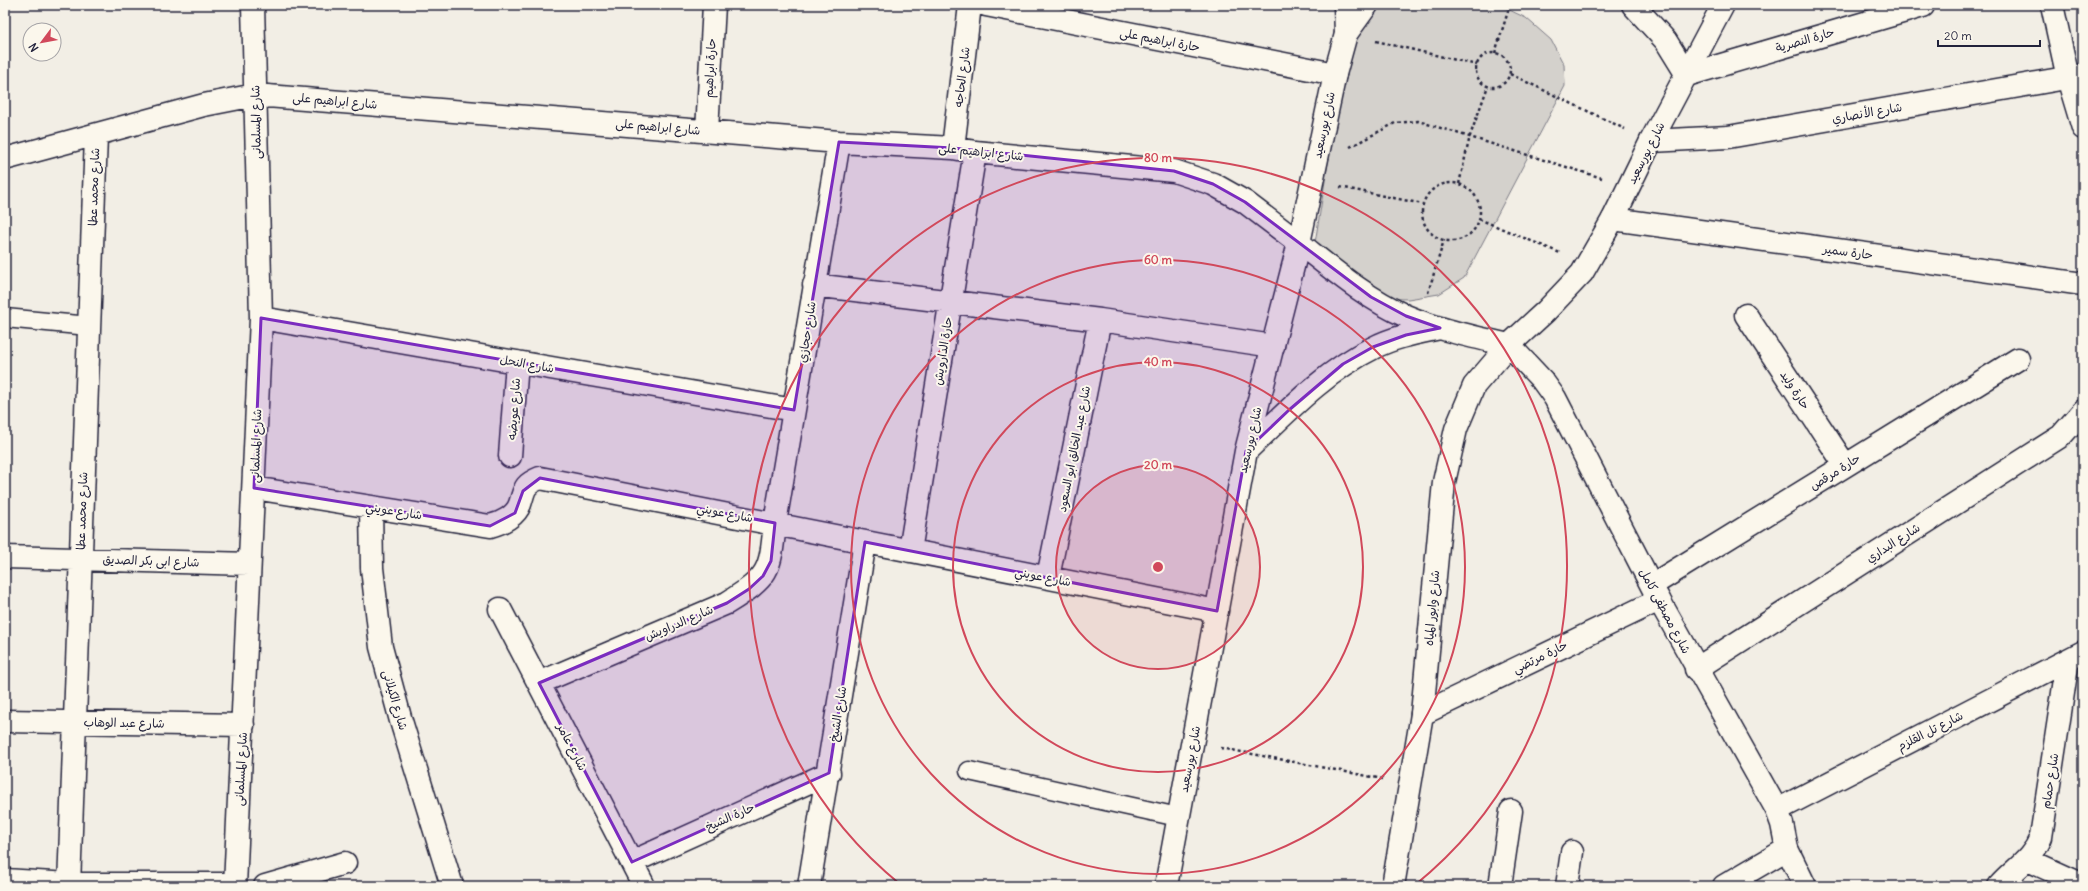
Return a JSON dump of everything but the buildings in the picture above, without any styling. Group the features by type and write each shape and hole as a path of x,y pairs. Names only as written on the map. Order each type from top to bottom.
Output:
{"street":[{"name":"شارع المسلمانى","path":"235,885 261,318 253,5"},
{"name":"حارة ابراهيم","path":"707,131 714,5"},
{"name":"شارع الحاجه","path":"954,148 970,5"},
{"name":"حارة ابراهيم على","path":"986,5 1335,74"},
{"path":"1345,5 1346,34"},
{"name":"شارع بورسعيد","path":"1166,886 1246,451 1299,243 1335,74 1346,34 1367,5"},
{"path":"1633,5 1666,41 1687,75"},
{"name":"شارع بورسعيد","path":"1509,345 1546,311 1582,272 1613,219 1650,141 1687,75 1723,5"},
{"path":"2052,5 2075,76 2083,128"},
{"name":"حارة النصرية","path":"1687,75 1923,6"},
{"name":"شارع الأنصاري","path":"1650,141 1728,138 2075,76"},
{"name":"شارع ابراهيم على","path":"5,159 96,136 204,105 255,95 839,142 954,148 974,152 1174,171 1213,184 1245,202 1371,297 1406,316 1440,328 1509,345"},
{"name":"شارع محمد عطا","path":"69,885 96,136"},
{"name":"شارع حجازي","path":"775,523 839,142"},
{"name":"حارة الدارويش","path":"910,551 974,152"},
{"name":"حارة سمير","path":"1613,219 2083,284"},
{"path":"814,285 1100,320 1273,346"},
{"name":"حارة وليد","path":"1746,315 1845,465"},
{"name":"شارع النحل","path":"261,318 794,410"},
{"name":"شارع عبد الخالق ابو السعود","path":"1048,578 1100,320"},
{"path":"1246,451 1289,410 1343,364 1374,347 1400,338 1440,328"},
{"name":"شارع مصطفى كامل","path":"1509,345 1542,380 1555,398 1655,592 1776,810 1782,824 1787,849 1805,886"},
{"name":"شارع وابور المياه","path":"1393,886 1422,714 1444,482 1456,429 1474,386 1509,345"},
{"name":"حارة مرقص","path":"1655,592 1845,465 2018,359"},
{"name":"شارع عويضه","path":"510,456 517,362"},
{"name":"شارع البداري","path":"1696,668 2061,436 2083,411"},
{"name":"شارع عويني","path":"254,488 490,526 507,519 514,513 520,505 523,490 527,485 540,478 1217,611"},
{"name":"شارع الكيلانى","path":"371,507 372,568 380,647 401,722 452,886"},
{"name":"شارع الدراويش","path":"539,683 727,603 749,589 763,576 771,561 775,523"},
{"name":"شارع الشيخ","path":"809,886 829,773 865,542"},
{"name":"شارع ابى بكر الصديق","path":"5,557 249,564"},
{"name":"حارة مرتضي","path":"1422,714 1655,592"},
{"name":"شارع عامر","path":"500,609 644,886"},
{"name":"شارع تل القلزم","path":"1776,810 2076,656"},
{"name":"شارع حمام","path":"1999,886 2008,876 2028,860 2036,849 2041,837 2076,656"},
{"name":"شارع عبد الوهاب","path":"5,721 243,725"},
{"name":"حارة الشيخ","path":"632,862 829,773"},
{"path":"1500,886 1511,811"},
{"path":"1724,886 1787,849"},
{"path":"1568,886 1572,852"},
{"path":"2028,860 2083,885"},
{"path":"265,886 345,863"},
{"path":"5,880 69,885 235,885"}],"lane":[{"path":"5,318 89,326"},
{"path":"969,771 1178,817"}],"path":[{"path":"1495,53 1510,5"},
{"path":"1346,34 1477,66"},
{"path":"1495,53 1502,56 1508,62 1510,74 1503,84 1488,86 1479,78 1477,66 1481,58 1487,54 1495,53"},
{"path":"1510,74 1650,141"},
{"path":"1459,184 1470,136 1488,86"},
{"path":"1314,174 1395,123 1418,121 1629,186"},
{"path":"1314,174 1423,204"},
{"path":"1447,183 1459,184 1468,189 1476,197 1480,208 1480,219 1474,230 1466,237 1455,241 1444,240 1434,235 1426,226 1422,216 1423,204 1428,194 1436,187 1447,183"},
{"path":"1480,219 1586,264"},
{"path":"1419,321 1444,240"},
{"path":"1193,743 1410,784"}],"highlighted area":[{"path":"839,142 953,148 1174,171 1213,184 1245,202 1371,297 1406,316 1440,328 1406,335 1373,347 1343,364 1289,410 1246,451 1217,611 865,542 829,773 632,862 539,683 727,603 749,589 763,576 771,561 775,523 540,478 523,491 515,513 490,526 254,488 261,318 794,410"}],"shaded area":[{"path":"1377,5 1499,5 1526,18 1551,40 1564,65 1565,86 1464,278 1439,294 1408,299 1377,298 1315,243 1346,52"}]}
